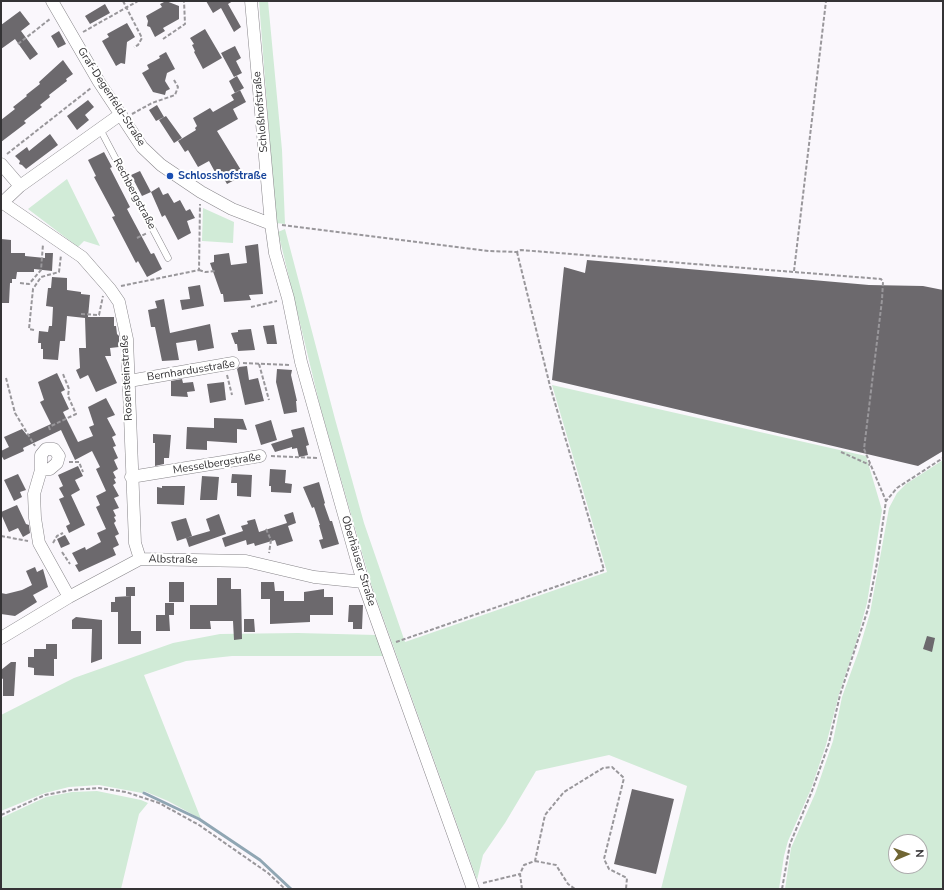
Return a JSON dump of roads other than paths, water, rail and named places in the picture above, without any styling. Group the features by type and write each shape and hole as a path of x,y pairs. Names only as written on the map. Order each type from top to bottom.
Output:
{"street":[{"name":"Graf-Degenfeld-Straße","path":"52,1 99,82 142,147 161,165 201,192 232,209 271,224"},
{"name":"Schloßhofstraße","path":"251,1 271,224"},
{"path":"2,204 20,186 100,129 122,116"},
{"path":"1,164 20,186"},
{"name":"Rosensteinstraße","path":"2,204 82,258 108,287 119,302 127,339 131,477 135,544 140,559"},
{"name":"Oberhäuser Straße","path":"271,224 276,253 288,298 302,362 327,457 363,582 473,887"},
{"name":"Bernhardusstraße","path":"129,381 229,364"},
{"path":"41,470 50,468 57,463 59,456 54,449 46,449 41,455 41,470 34,494 35,518 40,543 69,597"},
{"name":"Messelbergstraße","path":"131,477 260,456"},
{"name":"Albstraße","path":"1,638 69,597 140,559 246,561 314,577 363,582"}],"lane":[{"name":"Rechbergstraße","path":"100,129 168,258"}],"waterway":[{"path":"144,793 199,819 260,860 291,889"}],"place":[{"name":"Schlosshofstraße","path":"170,176"}]}
